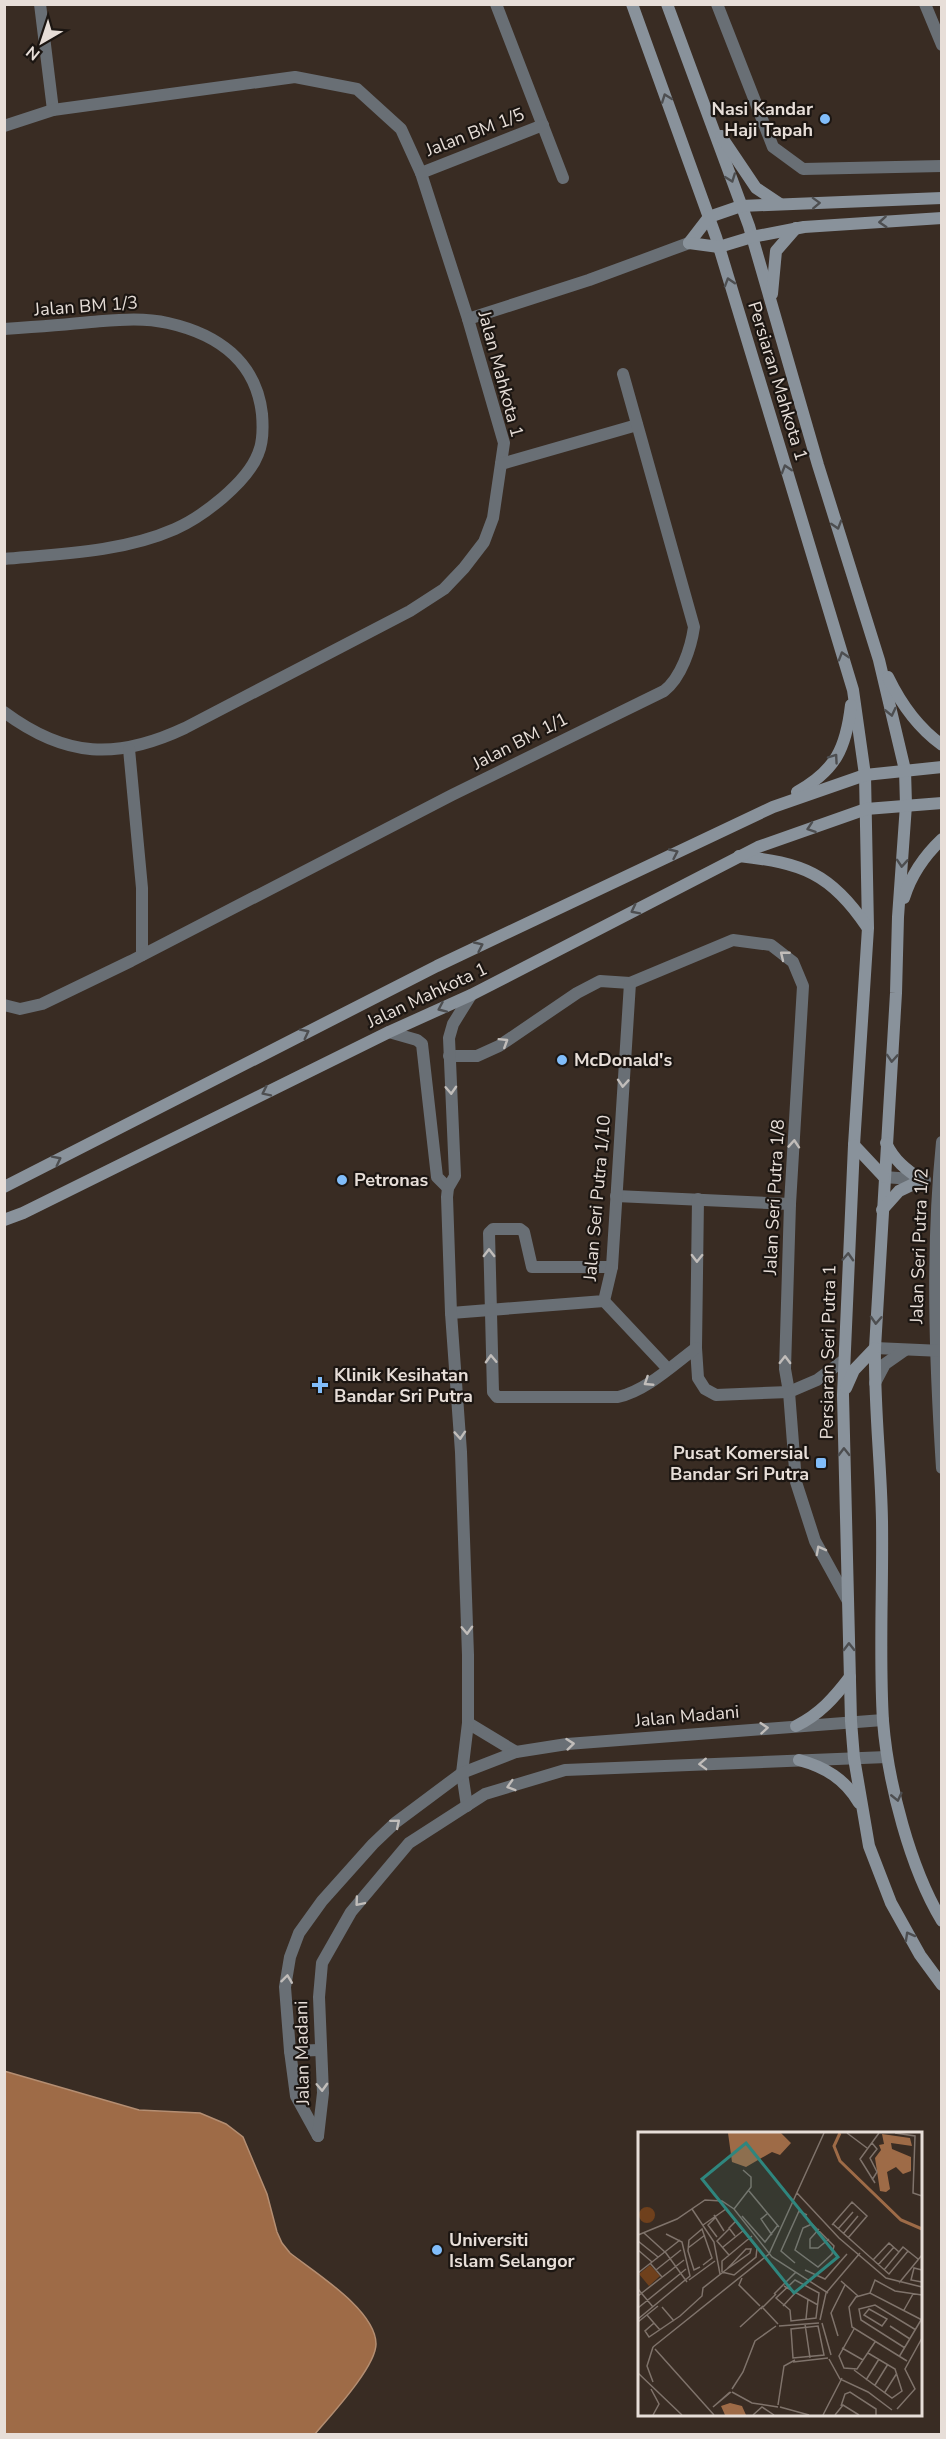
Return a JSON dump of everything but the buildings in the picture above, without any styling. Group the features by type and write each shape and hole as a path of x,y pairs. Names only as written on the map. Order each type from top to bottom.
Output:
{"street":[{"path":"40,4 53,110"},
{"name":"Jalan BM 1/5","path":"496,4 563,178"},
{"name":"Persiaran Mahkota 1","path":"632,4 719,247 853,690 865,775 867,809"},
{"name":"Persiaran Mahkota 1","path":"668,4 752,237 879,660 905,770 906,805"},
{"path":"717,4 773,147 803,169 942,166"},
{"path":"925,4 942,45"},
{"name":"Jalan Mahkota 1","path":"4,126 53,110 295,77 357,89 401,129 421,172 468,319 504,443 493,518 484,542 444,589 410,611 185,728 155,742 129,749 72,747 17,722 4,712"},
{"path":"710,120 756,188 780,204"},
{"name":"Jalan BM 1/5","path":"421,172 543,125"},
{"path":"688,243 709,217 741,206 942,198"},
{"path":"468,319 589,280 688,243 719,247 752,237 796,228 942,218"},
{"path":"771,304 776,251 796,228"},
{"name":"Jalan BM 1/3","path":"4,329 138,318 167,322 196,331 240,359 253,379 260,400 263,420 258,455 247,470 226,495 212,507 175,529 124,545 4,559"},
{"name":"Jalan BM 1/1","path":"4,1005 20,1009 32,1008 142,955 452,795 672,685 693,638 694,627 623,374"},
{"path":"501,464 637,425"},
{"path":"879,660 894,690 911,715 928,735 942,744"},
{"path":"772,807 808,786 825,772 839,753 848,734 853,690"},
{"path":"129,749 142,888 142,955"},
{"name":"Jalan Mahkota 1","path":"4,1187 437,966 772,807 865,775 942,766"},
{"name":"Jalan Mahkota 1","path":"4,1220 23,1213 389,1032 471,995 758,846 867,809 942,803"},
{"path":"906,805 875,1348 882,1520 883,1720 887,1757 906,1834 921,1879 942,1921"},
{"name":"Persiaran Seri Putra 1","path":"867,809 868,928 854,1145 843,1395 850,1721 869,1846 891,1903 920,1955 942,1985"},
{"path":"898,917 909,881 928,853 942,839"},
{"path":"739,856 795,865 820,877 840,892 868,928"},
{"name":"Jalan Seri Putra 1/8","path":"630,983 733,940 771,945 793,962 803,986 790,1204 785,1369 796,1482 815,1541 848,1601"},
{"path":"449,1056 477,1056 499,1046 577,993 600,981 630,983"},
{"name":"Jalan Seri Putra 1/10","path":"451,1314 604,1301 612,1267 630,983"},
{"path":"467,1806 462,1773 468,1723 462,1482 451,1314 448,1191 455,1176 449,1038 453,1024 471,995"},
{"path":"389,1032 417,1040 422,1044 437,1177 448,1191"},
{"path":"886,1142 892,1156 922,1179"},
{"name":"Jalan Seri Putra 1/2","path":"942,1142 934,1262 942,1468"},
{"path":"854,1145 884,1178 940,1180"},
{"path":"882,1210 899,1191 922,1179"},
{"path":"616,1196 790,1204"},
{"path":"698,1199 696,1348 698,1378 705,1389 716,1395 789,1392 817,1380 844,1360"},
{"path":"612,1267 532,1266 524,1232 520,1229 493,1229 489,1233 489,1312 493,1392 497,1397 618,1397 629,1395 696,1348"},
{"path":"604,1301 668,1369"},
{"path":"843,1395 854,1371 875,1348 938,1351"},
{"path":"875,1383 885,1364 906,1349"},
{"path":"796,1726 813,1718 827,1706 850,1677"},
{"name":"Jalan Madani","path":"883,1720 567,1744 516,1752 462,1773 395,1822 321,1901 299,1933 290,1957 285,1987 296,2096 318,2136 323,2093 319,1997 322,1963 351,1912 409,1843 485,1794 565,1770 887,1757"},
{"path":"468,1723 516,1752"},
{"path":"799,1760 820,1766 833,1773 855,1795 863,1809"},
{"path":"290,2051 320,2050"}],"shaded area":[{"path":"4,2071 139,2110 200,2113 226,2124 243,2137 267,2194 282,2243 290,2253 328,2281 355,2305 373,2331 376,2344 369,2365 351,2391 315,2434 5,2434"}],"place":[{"name":"Nasi Kandar Haji Tapah","path":"825,119"},
{"name":"McDonald's","path":"562,1060"},
{"name":"Petronas","path":"342,1180"},
{"name":"Klinik Kesihatan Bandar Sri Putra","path":"320,1385"},
{"name":"Pusat Komersial Bandar Sri Putra","path":"821,1463"},
{"name":"Universiti Islam Selangor","path":"437,2250"}]}
